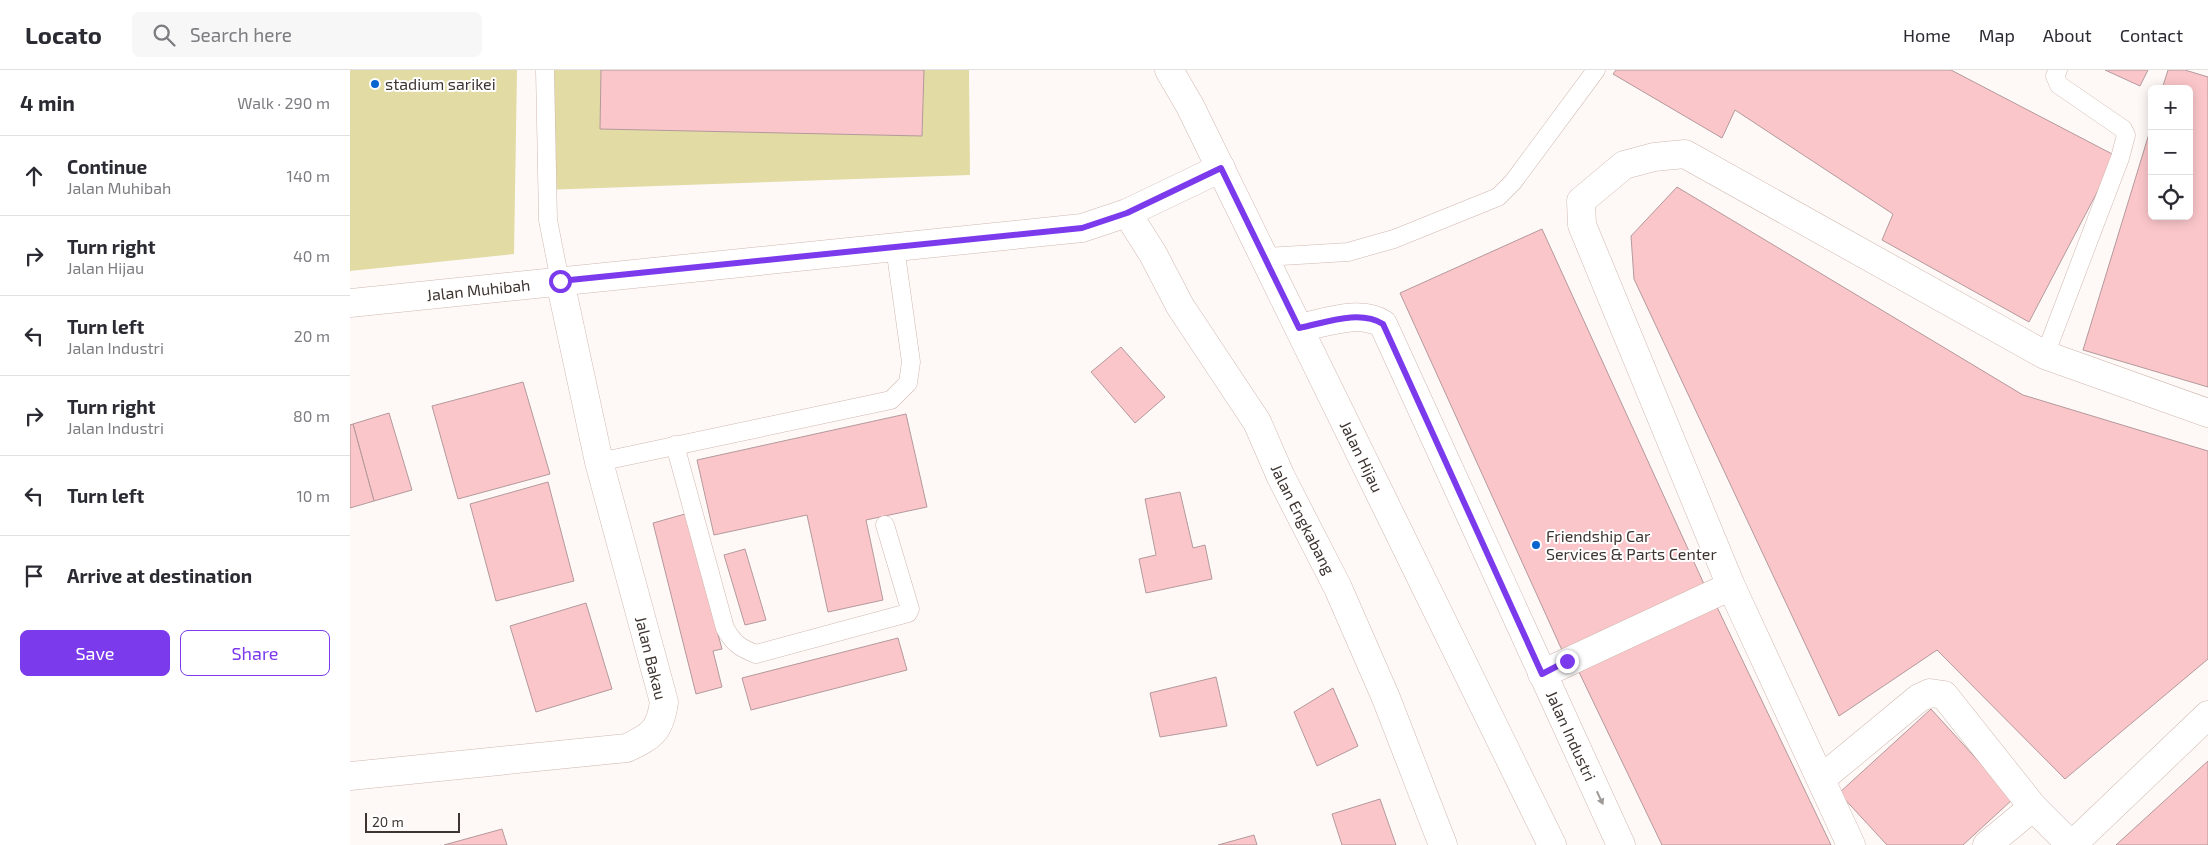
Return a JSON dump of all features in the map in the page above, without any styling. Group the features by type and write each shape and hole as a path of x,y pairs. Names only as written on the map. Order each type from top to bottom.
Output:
{"street":[{"name":"Jalan Hijau","path":"1169,70 1190,106 1221,168 1552,845"},
{"path":"1851,845 1731,586 1582,225 1581,201 1624,165 1654,157 1685,154 2045,355 2208,413"},
{"name":"Jalan Muhibah","path":"350,303 1082,228 1127,213 1221,168"},
{"name":"Jalan Engkabang","path":"1127,213 1153,254 1180,306 1257,422 1281,477 1338,588 1386,698 1443,845"},
{"name":"Jalan Bakau","path":"350,776 627,748 650,737 662,720 664,702 599,462 560,281"},
{"name":"Jalan Industri","path":"1299,328 1359,316 1374,318 1383,324 1621,845"},
{"path":"1542,674 1731,586"},
{"path":"1821,779 1919,698 1930,692 1944,695 2033,807 2072,845 2208,715"},
{"path":"1986,845 2033,807"}],"lane":[{"path":"545,70 548,220 560,281"},
{"path":"1264,257 1348,252 1394,239 1498,198 1513,182 1596,70"},
{"path":"2045,355 2120,158 2126,135 2123,129 2058,85 2055,76 2058,70"},
{"path":"599,462 892,400 908,383 911,362 895,246"},
{"path":"675,445 725,628 732,641 742,649 756,654 908,613 910,609 884,525"}],"shaded area":[{"path":"350,70 517,70 514,254 350,271"},
{"path":"545,70 969,70 970,175 543,190"}],"building":[{"path":"601,70 924,70 922,136 600,129"},
{"path":"1616,70 1951,70 2116,156 2029,322 1882,240 1893,214 1735,110 1722,138 1613,74"},
{"path":"2105,70 2148,70 2140,86"},
{"path":"2168,70 2185,70 2208,77 2208,387 2083,350 2148,137 2148,220 2193,220 2193,85 2163,85"},
{"path":"1677,187 2023,395 2208,451 2208,659 2065,779 1937,650 1839,716 1634,279 1631,236"},
{"path":"1542,229 1709,595 1566,659 1400,293"},
{"path":"1121,347 1165,397 1135,423 1091,372"},
{"path":"523,382 550,474 458,499 432,406"},
{"path":"389,413 412,490 374,501 353,424"},
{"path":"906,414 927,507 866,520 883,600 828,612 807,515 714,535 697,460"},
{"path":"353,424 374,501 350,508 350,425"},
{"path":"548,482 574,581 496,601 470,504"},
{"path":"1180,492 1193,548 1205,545 1212,579 1146,593 1139,559 1156,555 1145,499"},
{"path":"685,514 722,649 713,651 722,687 696,694 653,523"},
{"path":"745,549 766,620 745,625 724,555"},
{"path":"586,603 612,689 536,712 510,626"},
{"path":"1716,605 1831,845 1662,845 1578,670"},
{"path":"898,638 907,670 751,710 742,678"},
{"path":"1216,677 1227,726 1160,737 1150,693"},
{"path":"1333,688 1358,746 1317,766 1294,712"},
{"path":"1931,709 2013,799 1963,845 1887,845 1839,793"},
{"path":"2208,761 2208,845 2116,845"},
{"path":"1380,799 1396,845 1342,845 1332,814"},
{"path":"502,829 507,845 444,845"},
{"path":"1254,835 1257,845 1218,845"}],"place":[{"name":"stadium sarikei","path":"375,84"},
{"name":"Friendship Car Services & Parts Center","path":"1536,545"}],"route":[{"path":"560,281 1082,228 1127,213 1221,168 1299,328 1359,316 1374,318 1383,324 1542,674 1567,661"}]}
